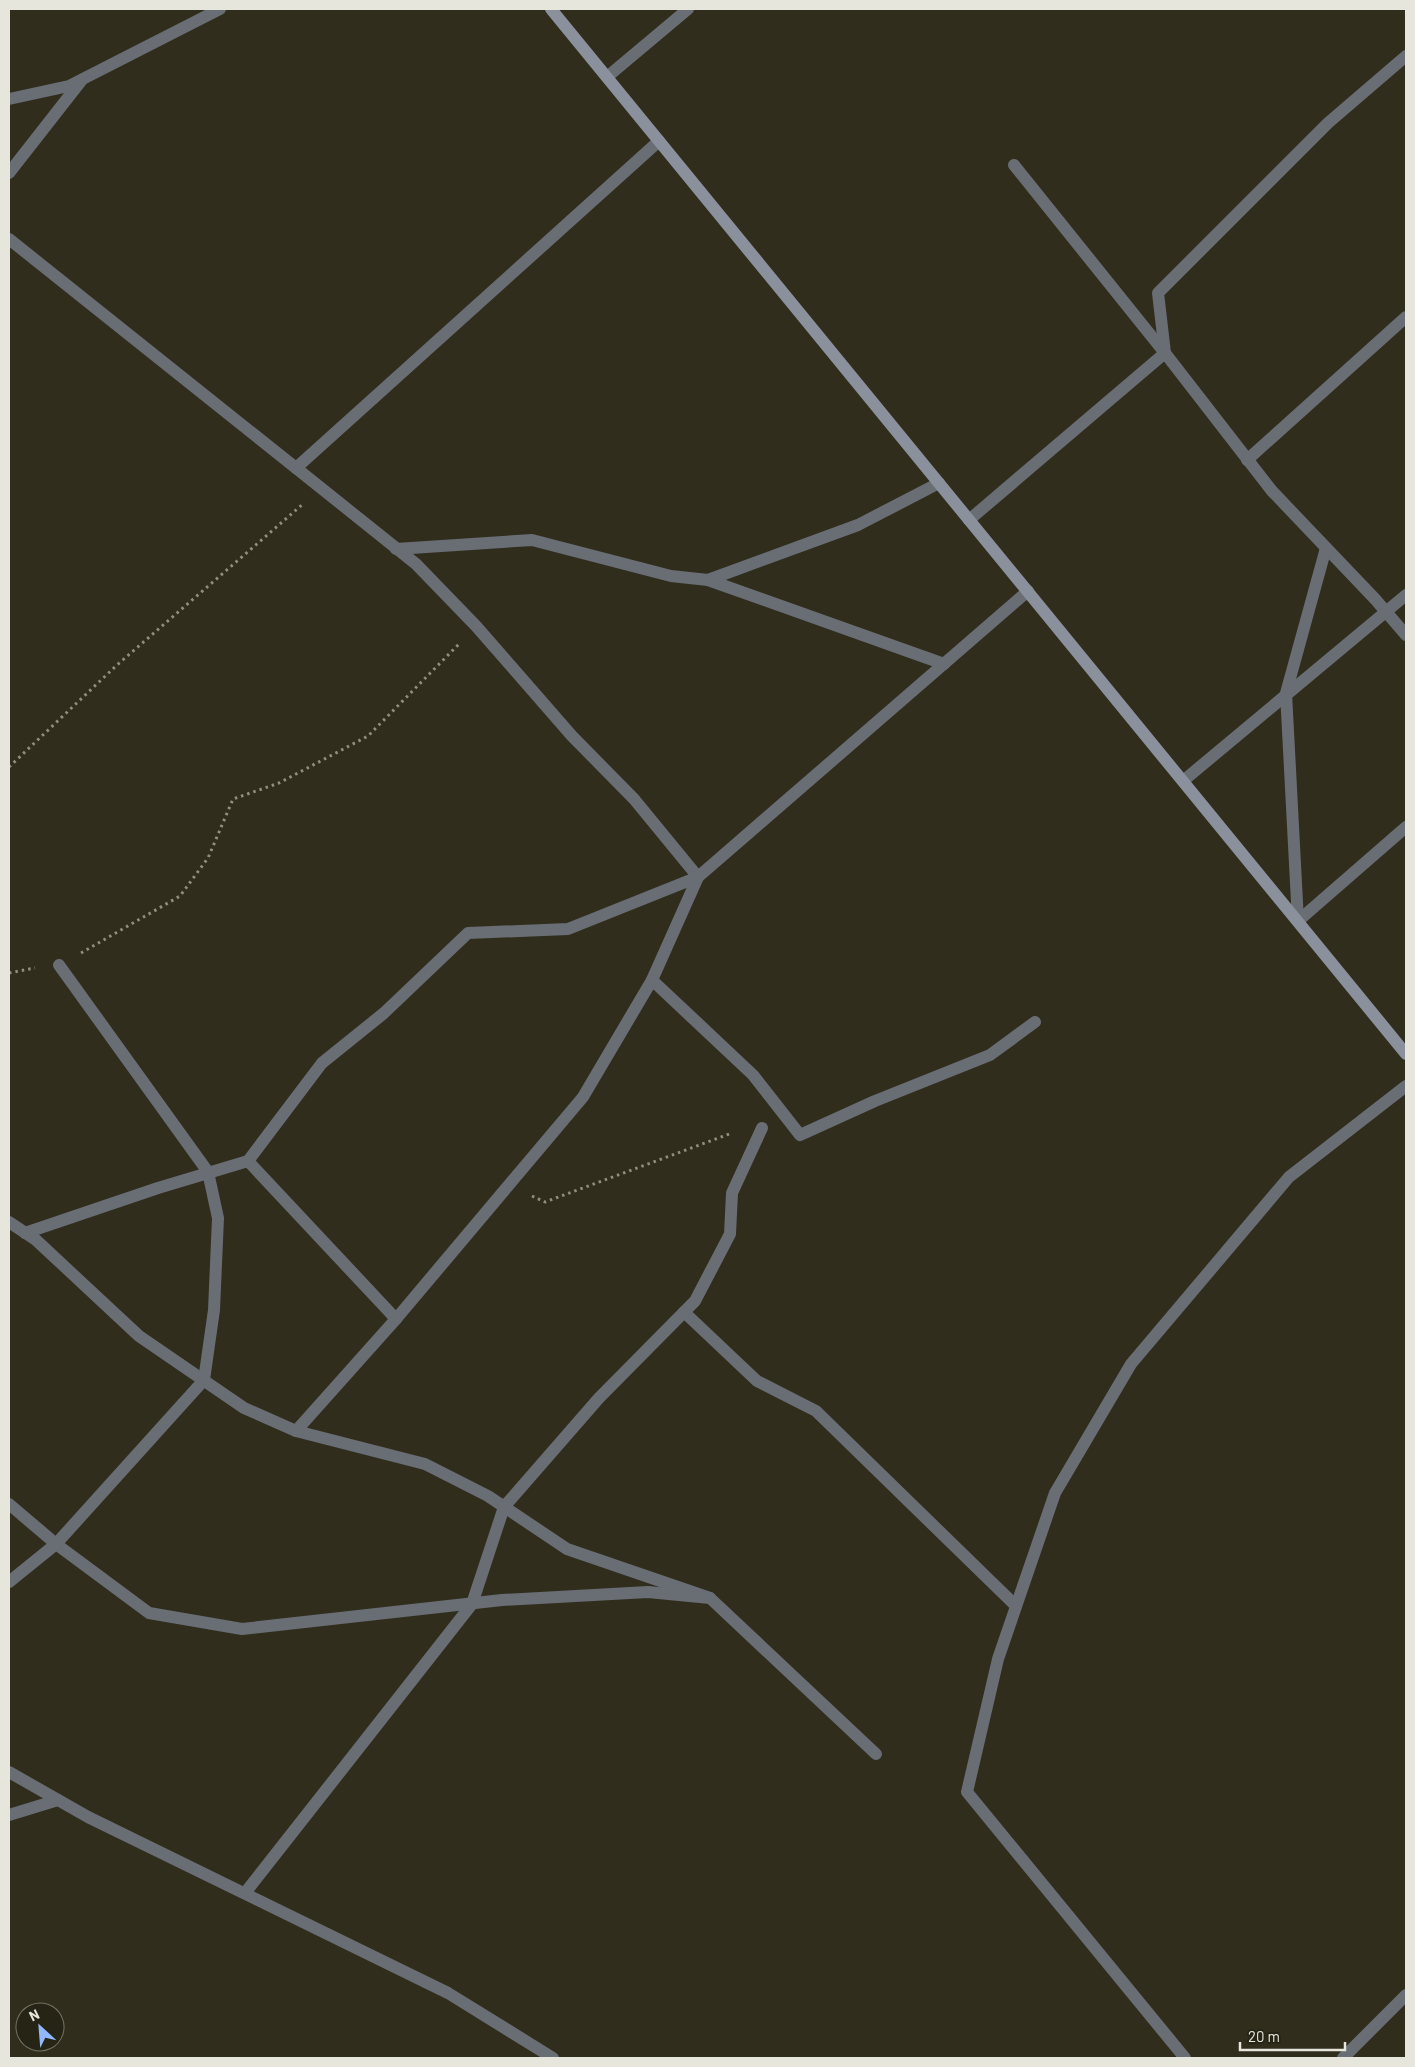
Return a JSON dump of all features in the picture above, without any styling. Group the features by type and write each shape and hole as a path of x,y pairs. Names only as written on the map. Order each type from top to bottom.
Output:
{"street":[{"path":"9,99 69,86 220,9"},
{"path":"551,9 1406,1054"},
{"path":"607,77 688,9"},
{"path":"1165,353 1158,293 1328,123 1406,56"},
{"path":"9,173 83,79"},
{"path":"296,468 659,141"},
{"path":"1014,165 1165,353 1272,492 1406,635"},
{"path":"9,239 416,564 476,626 572,736 634,798 698,877"},
{"path":"1247,460 1406,318"},
{"path":"969,520 1165,353"},
{"path":"708,580 858,525 939,483"},
{"path":"396,549 532,540 671,576 708,580 944,664"},
{"path":"1298,921 1286,694 1326,548"},
{"path":"25,1233 208,1172 248,1161 322,1063 384,1013 468,933 568,929 698,877 1028,591"},
{"path":"1183,781 1406,595"},
{"path":"1298,921 1406,827"},
{"path":"296,1431 396,1319 583,1097 652,980 698,877"},
{"path":"9,1582 56,1544 204,1380 214,1310 218,1218 208,1172 59,965"},
{"path":"652,980 753,1075 800,1135 875,1100 990,1055 1035,1022"},
{"path":"1186,2058 967,1792 998,1659 1056,1493 1131,1364 1289,1178 1406,1086"},
{"path":"245,1893 472,1604 504,1508 599,1398 695,1301 730,1234 732,1193 762,1128"},
{"path":"248,1161 396,1319"},
{"path":"9,1222 36,1240 139,1336 244,1408 296,1431 425,1464 488,1496 567,1550 710,1598 876,1754"},
{"path":"684,1312 757,1381 816,1411 1016,1606"},
{"path":"9,1504 56,1544 149,1613 242,1629 502,1600 648,1592 710,1598"},
{"path":"9,1772 58,1800 448,1993 553,2058"},
{"path":"9,1815 58,1800"},
{"path":"1342,2058 1406,1995"}],"path":[{"path":"9,767 118,665 321,488"},
{"path":"9,972 59,965 180,896 208,858 233,799 279,783 368,736 476,626"},
{"path":"509,1184 545,1202 750,1127 762,1128"}]}
